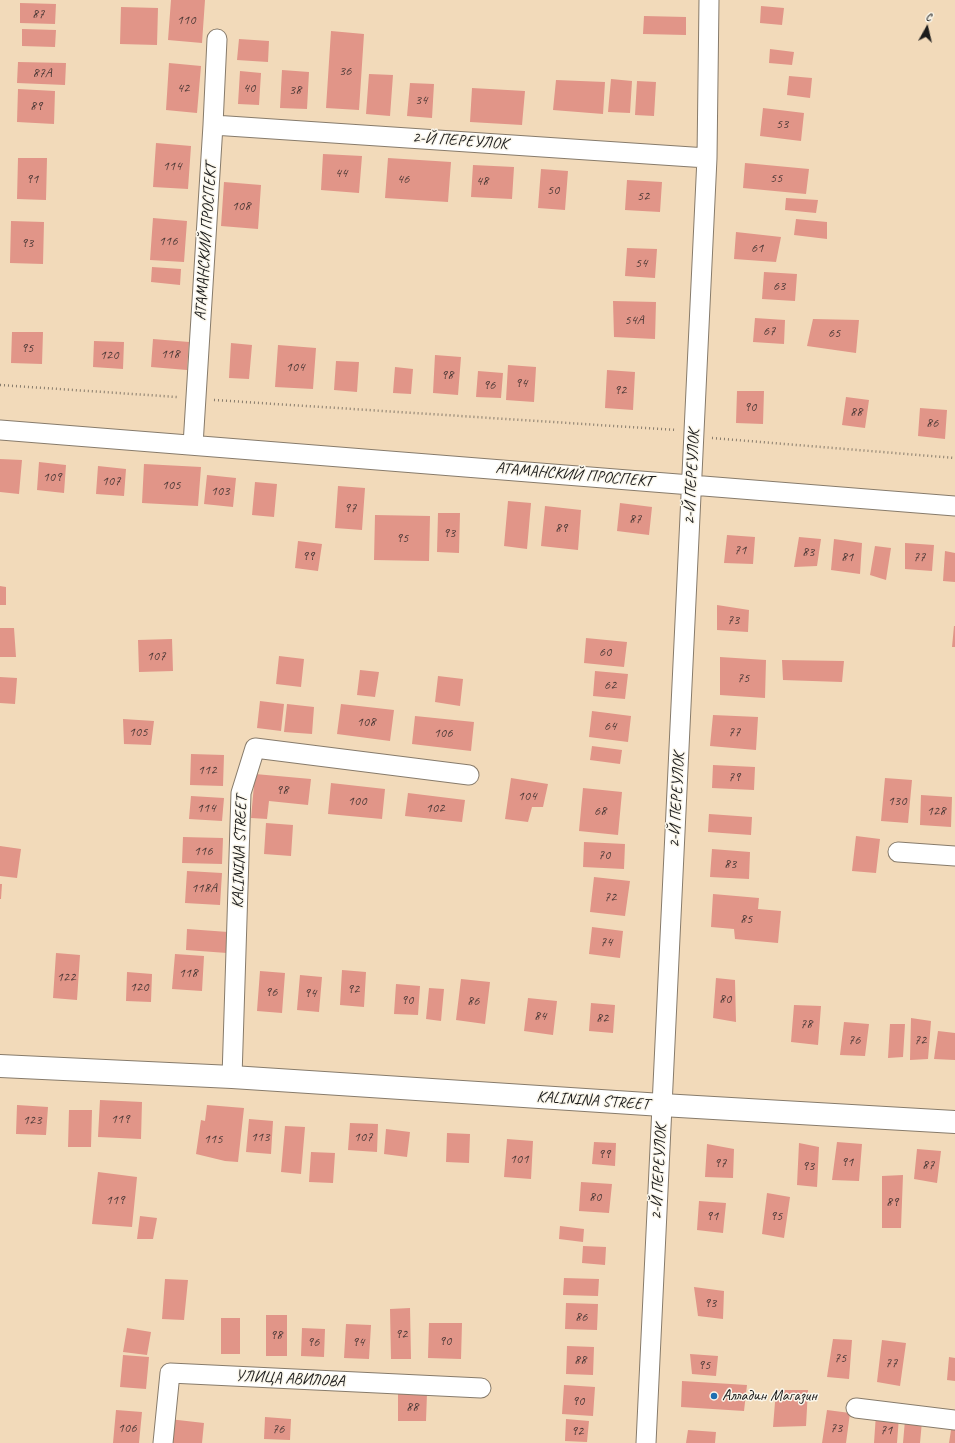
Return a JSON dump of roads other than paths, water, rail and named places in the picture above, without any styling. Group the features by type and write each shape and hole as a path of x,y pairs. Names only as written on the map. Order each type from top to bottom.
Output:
{"main road":[{"name":"KALININA STREET","path":"0,1066 232,1077 662,1105 955,1122"}],"street":[{"name":"2-Й ПЕРЕУЛОК","path":"646,1443 707,158 710,0"},
{"name":"АТАМАНСКИЙ ПРОСПЕКТ","path":"193,445 217,40"},
{"name":"2-Й ПЕРЕУЛОК","path":"213,125 707,158"},
{"name":"АТАМАНСКИЙ ПРОСПЕКТ","path":"0,430 955,506"},
{"name":"KALININA STREET","path":"232,1077 241,793 255,748 469,775"},
{"path":"898,852 955,856"},
{"name":"УЛИЦА АВИЛОВА","path":"163,1443 170,1373 481,1388"},
{"path":"856,1408 955,1420"}],"place":[{"name":"Алладин Магазин","path":"714,1396"}]}
